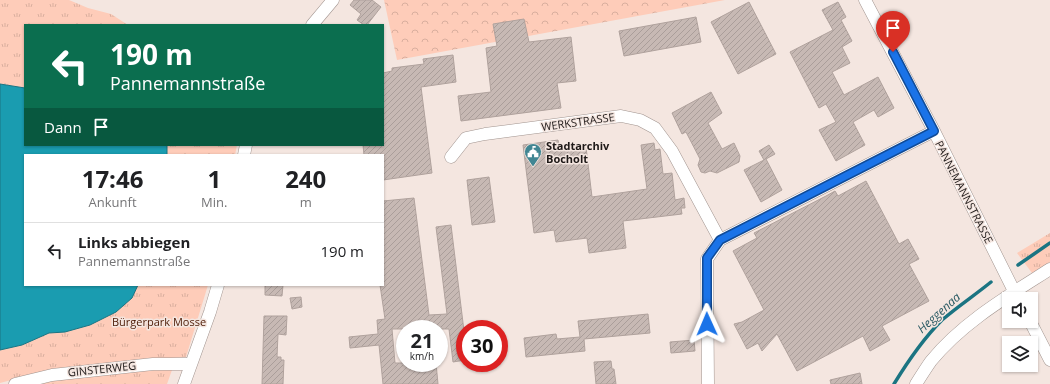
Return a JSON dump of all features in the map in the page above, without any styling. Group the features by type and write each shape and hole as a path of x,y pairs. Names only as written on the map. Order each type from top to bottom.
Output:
{"street":[{"path":"313,24 333,0"},
{"name":"PANNEMANNSTRASSE","path":"865,0 934,131 1014,292"},
{"name":"WERKSTRASSE","path":"451,157 466,138 621,116 640,120 655,128 672,150 720,240"},
{"path":"708,384 707,258 720,240 934,131"},
{"path":"1021,292 1050,269"},
{"path":"184,384 218,286"},
{"path":"916,384 931,361 952,339 974,320 1002,304"},
{"path":"1034,328 1050,360"},
{"name":"GINSTERWEG","path":"15,384 60,374 153,364 190,364"}],"green space":[{"path":"0,0 69,0 88,8 111,14 126,24 24,24 24,88 0,84"},
{"path":"384,0 725,0 397,60"},
{"path":"167,146 237,146 235,154 167,154"},
{"path":"1050,233 1050,262 1032,273 1017,253"},
{"name":"Bürgerpark Mosse","path":"138,286 208,286 186,357 46,371 0,383 0,350 22,345 49,333 65,332 90,325 116,312 132,298"},
{"path":"172,370 167,384 31,384 130,371"}],"water":[{"path":"0,84 24,88 24,146 167,146 167,154 24,154 24,286 138,286 132,298 116,312 90,325 65,332 49,333 22,345 0,350"}],"building":[{"path":"354,0 372,0 381,7 368,24 363,24 357,20 361,14 350,5"},
{"path":"749,2 776,54 738,74 711,22"},
{"path":"838,2 846,17 841,20 852,41 842,47 850,63 832,72 844,95 878,77 894,108 878,117 874,110 853,122 865,145 836,161 819,130 836,122 826,104 819,108 790,52 833,30 822,10"},
{"path":"696,17 701,42 624,56 619,31"},
{"path":"524,19 529,42 571,37 576,81 557,83 561,108 461,121 458,96 491,92 486,48 497,46 493,24"},
{"path":"453,55 456,82 421,87 432,173 384,180 384,154 364,154 363,146 384,146 384,73 392,71 392,68 424,64 423,59"},
{"path":"711,92 722,113 708,123 722,149 734,143 740,156 739,162 717,173 710,171 705,173 701,172 698,165 700,159 686,132 682,134 672,113"},
{"path":"558,140 560,151 586,147 592,197 647,189 641,145 654,143 655,150 660,149 663,174 672,173 675,200 684,198 685,208 681,208 682,214 623,221 626,248 589,253 587,238 556,242 554,230 534,233 523,145"},
{"path":"769,145 775,154 766,159 782,190 761,202 744,170 764,160 759,151"},
{"path":"489,177 495,222 472,225 467,180"},
{"path":"866,181 899,244 908,239 919,259 909,264 929,301 882,326 890,340 870,351 863,336 797,371 777,334 762,351 758,343 747,349 734,324 742,322 764,310 733,251 757,238 754,233 835,191 838,196"},
{"path":"414,198 429,315 447,314 436,227 451,225 463,320 456,320 456,362 453,362 448,320 396,320 396,329 392,329 396,372 437,372 438,384 383,384 379,345 350,348 349,337 378,334 377,320 385,319 380,286 384,286 384,201"},
{"path":"265,286 283,286 282,296 265,295"},
{"path":"301,297 302,307 292,309 290,298"},
{"path":"648,314 650,333 584,339 585,351 526,357 524,338 556,334 557,339 580,337 578,321"},
{"path":"264,316 287,316 286,335 278,334 277,357 281,357 281,360 284,360 283,384 262,384"},
{"path":"694,340 695,351 671,353 670,342"},
{"path":"611,361 612,369 614,369 616,384 596,384 594,362"},
{"path":"860,373 862,384 831,384 830,380"}],"waterway":[{"name":"Heggenaa","path":"1018,265 1050,243"},
{"name":"Heggenaa","path":"894,384 916,350 935,327 948,315 991,282"}],"place":[{"name":"Stadtarchiv Bocholt","path":"533,167"}],"route":[{"path":"707,324 707,258 720,240 934,131 893,52"}]}
